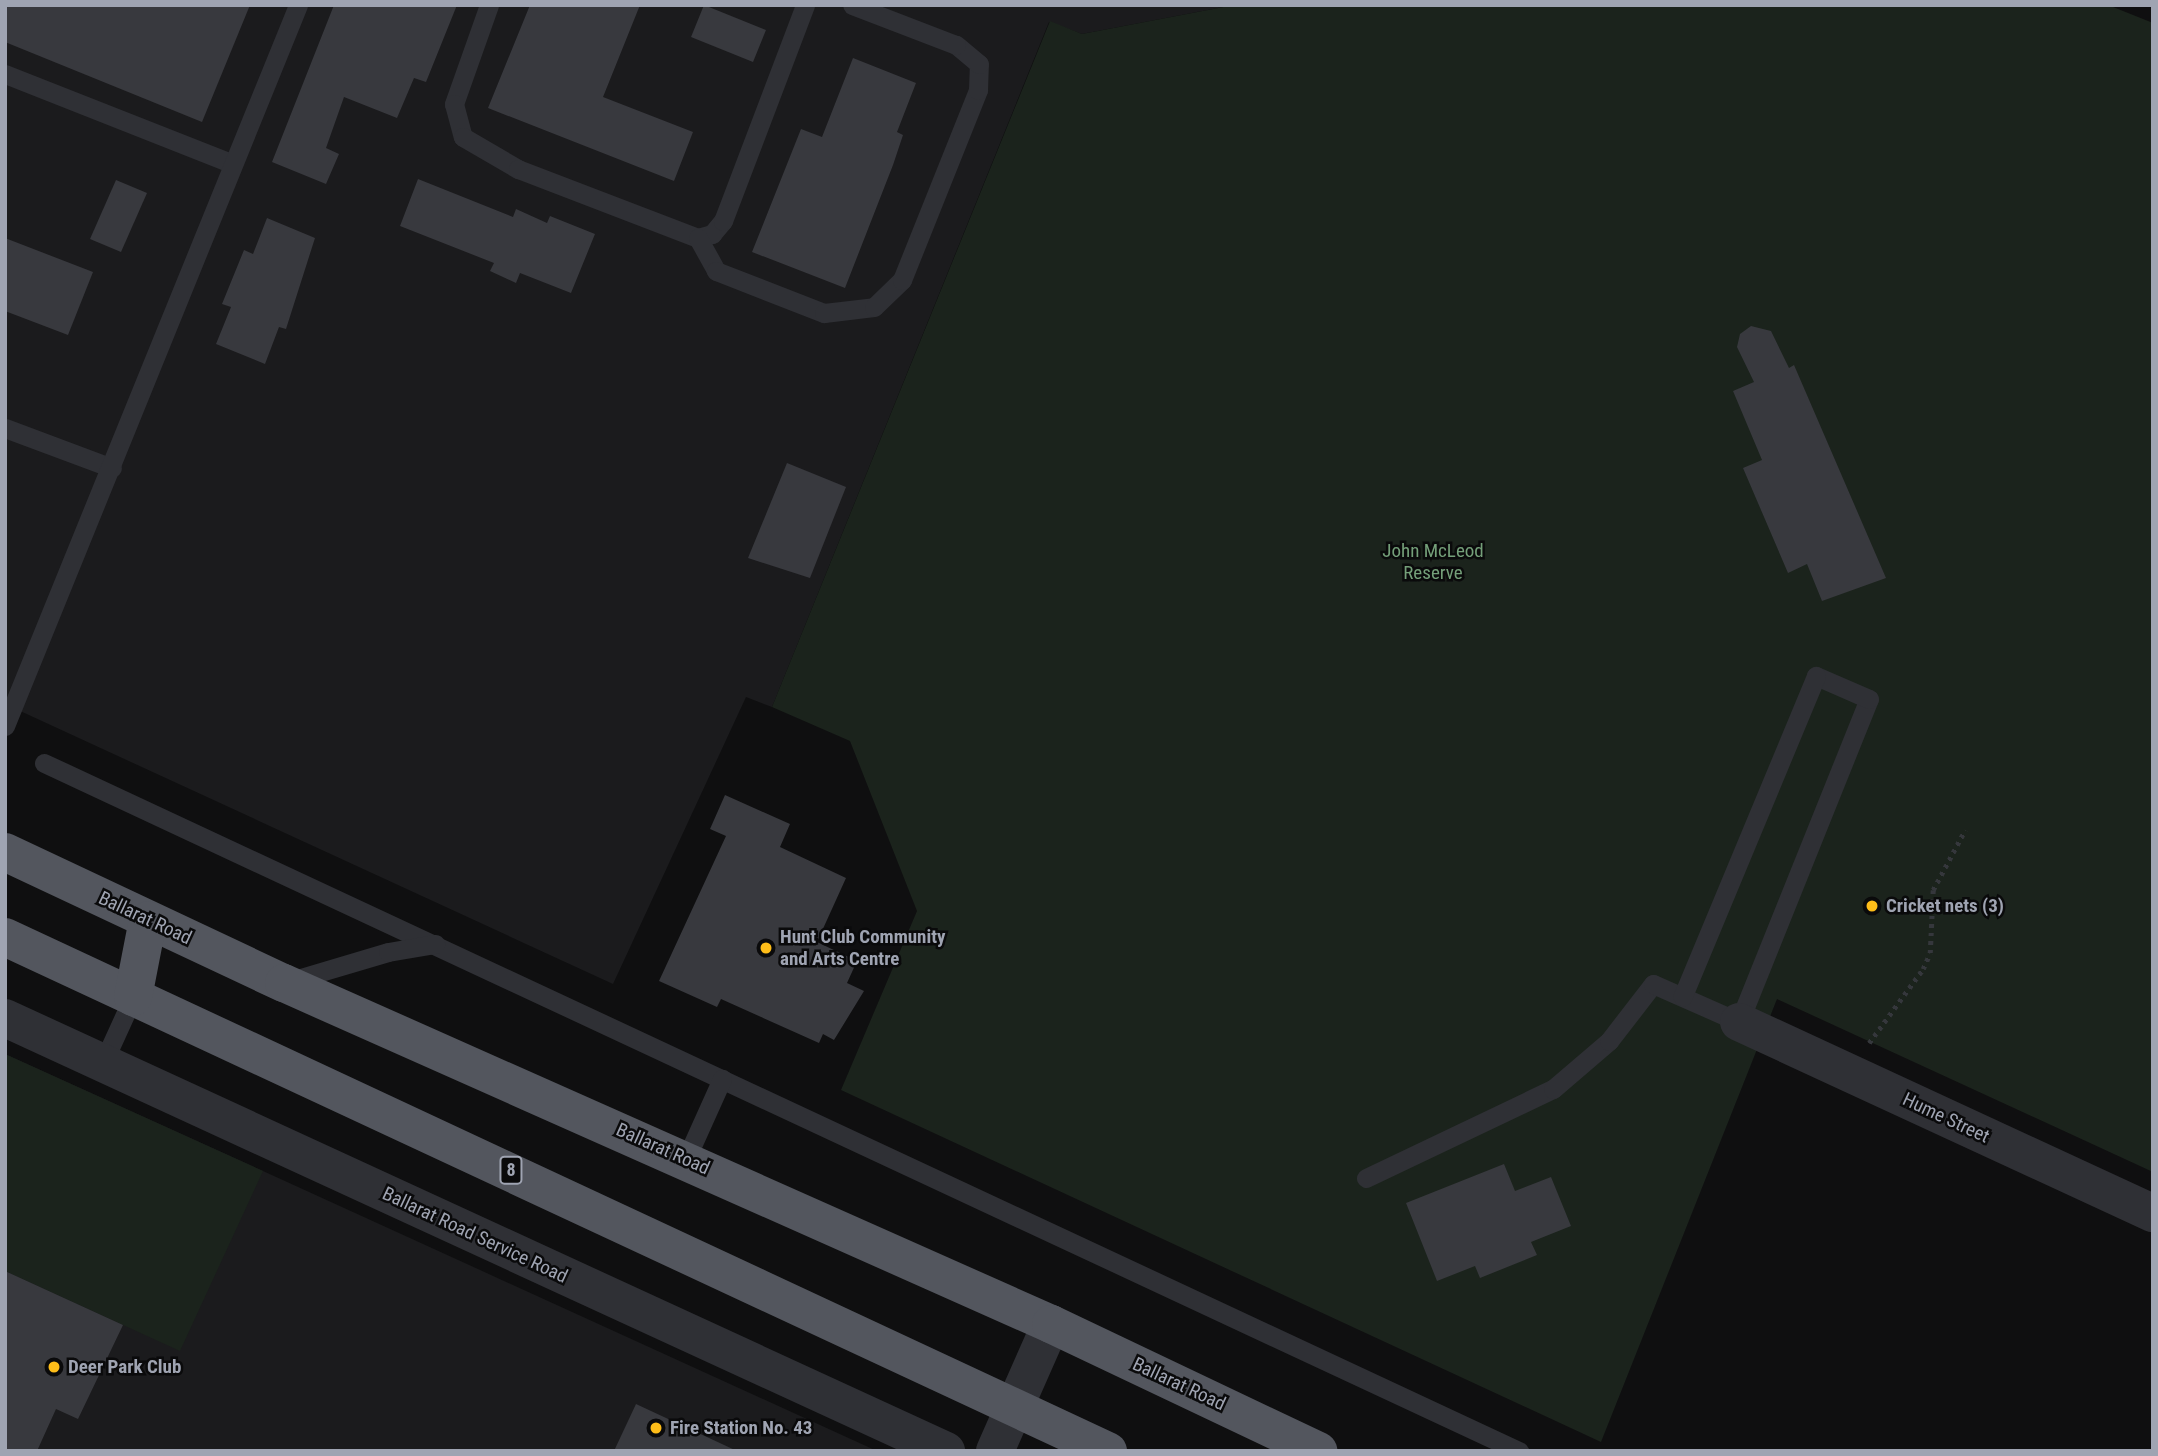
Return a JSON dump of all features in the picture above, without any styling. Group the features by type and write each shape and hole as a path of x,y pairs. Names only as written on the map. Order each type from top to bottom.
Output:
{"highway":[{"name":"Ballarat Road","path":"5,852 284,983 686,1159 1051,1324 1318,1451"},
{"path":"133,997 148,920"},
{"name":"8","path":"5,937 1108,1451"}],"street":[{"name":"Ballarat Road Service Road","path":"5,1018 102,1065 946,1451"},
{"name":"Hume Street","path":"1739,1022 2153,1213"},
{"path":"995,1451 1051,1324"}],"lane":[{"path":"5,726 112,468 231,163 298,5"},
{"path":"489,5 456,96 456,121 463,137 518,169 698,238 712,234 723,220 805,5"},
{"path":"698,238 716,271 824,313 874,307 902,280 978,90 979,64 956,46 852,5"},
{"path":"5,74 231,163"},
{"path":"5,428 112,468"},
{"path":"1366,1178 1553,1089 1609,1041 1653,984 1739,1022 1869,699 1816,676 1683,996"},
{"path":"44,763 1519,1451"},
{"path":"284,983 388,952 435,944"},
{"path":"102,1065 133,997"},
{"path":"686,1159 722,1080"}],"path":[{"path":"1853,1075 1891,1005 1923,969 1930,953 1933,890 1965,830"}],"shaded area":[{"path":"5,5 1234,5 1082,34 1049,22 772,707 746,697 613,984 5,704"},
{"path":"5,1054 263,1171 877,1451 5,1451"}],"green space":[{"name":"John McLeod Reserve","path":"1234,5 2108,5 2153,23 2153,1172 1777,999 1601,1442 841,1090 917,911 850,741 772,707 1050,21 1082,34"},
{"path":"5,1054 263,1171 180,1351 5,1271"}],"building":[{"path":"5,5 250,5 202,122 5,42"},
{"path":"334,5 457,5 426,82 414,78 397,118 344,97 326,148 339,154 326,184 272,162"},
{"path":"530,5 640,5 603,97 693,132 674,181 488,108"},
{"path":"704,5 766,30 753,62 691,37"},
{"path":"853,58 916,83 897,132 903,135 893,165 845,288 752,252 801,129 822,137"},
{"path":"418,179 513,217 516,209 547,223 550,216 595,234 571,293 520,273 516,283 490,271 494,263 400,226"},
{"path":"116,180 147,193 121,252 90,239"},
{"path":"267,218 315,238 286,329 279,327 265,364 216,344 231,307 222,304 244,250 253,254"},
{"path":"5,238 93,272 68,335 5,311"},
{"path":"1751,326 1771,331 1789,368 1794,365 1886,578 1822,601 1807,564 1788,573 1743,468 1762,460 1733,391 1754,382 1737,347 1740,334"},
{"path":"787,463 846,487 810,578 748,558"},
{"path":"725,795 790,824 780,847 846,878 817,942 857,961 847,983 864,991 834,1040 823,1034 819,1043 721,999 717,1007 659,981 726,836 710,829"},
{"path":"1504,1164 1515,1191 1551,1177 1571,1226 1531,1242 1537,1255 1480,1278 1475,1266 1437,1281 1406,1203"},
{"name":"Deer Park Club","path":"5,1271 123,1325 78,1419 56,1409 37,1451 5,1451"},
{"name":"Fire Station No. 43","path":"636,1404 737,1451 614,1451"}],"place":[{"name":"Cricket nets (3)","path":"1872,906"},
{"name":"Hunt Club Community and Arts Centre","path":"766,948"},
{"name":"Deer Park Club","path":"54,1367"},
{"name":"Fire Station No. 43","path":"656,1428"}]}
